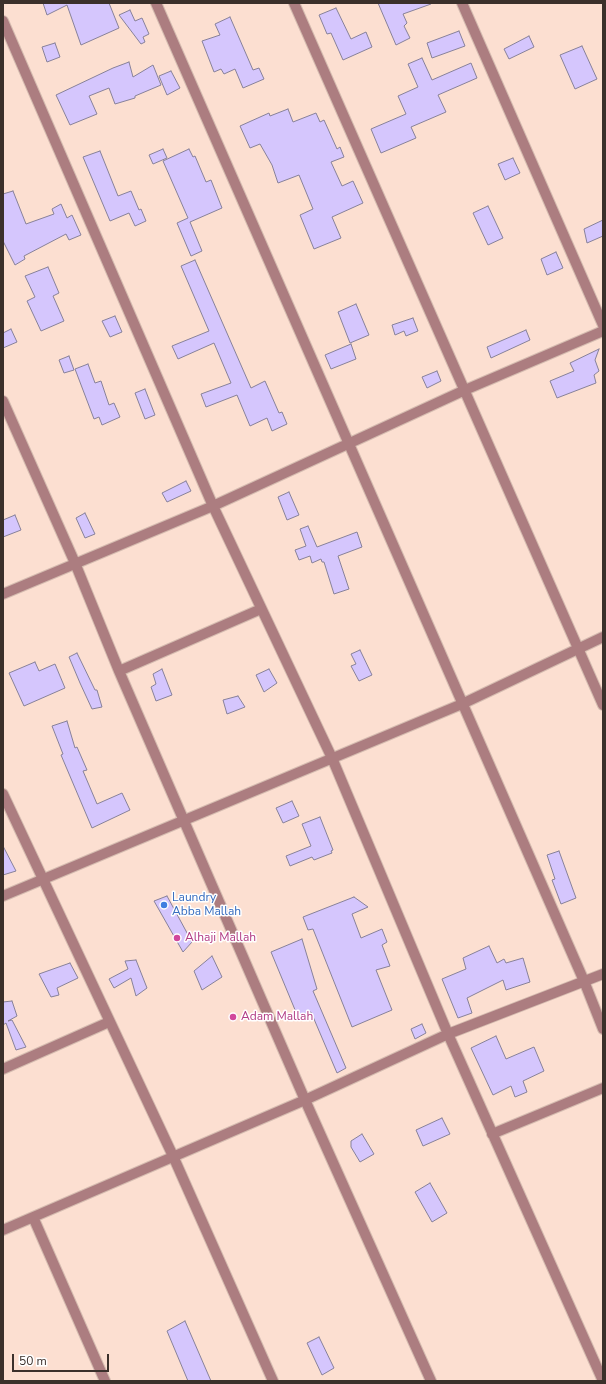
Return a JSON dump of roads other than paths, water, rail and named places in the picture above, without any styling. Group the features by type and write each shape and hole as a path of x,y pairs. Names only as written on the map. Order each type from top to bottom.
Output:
{"street":[{"path":"156,3 349,442 584,981 603,1028"},
{"path":"294,3 603,705"},
{"path":"462,3 603,325"},
{"path":"3,21 213,506 332,758 448,1034 603,1381"},
{"path":"3,594 213,506 349,442 603,331"},
{"path":"3,402 75,563 119,671 305,1100 431,1381"},
{"path":"119,671 261,609"},
{"path":"3,896 462,704 603,637"},
{"path":"3,794 173,1156 273,1381"},
{"path":"3,1230 305,1100 448,1034 603,974"},
{"path":"3,1069 109,1022"},
{"path":"492,1134 603,1088"},
{"path":"33,1217 105,1381"}],"place":[{"name":"Laundry Abba Mallah","path":"164,905"},
{"name":"Alhaji Mallah","path":"177,938"},
{"name":"Adam Mallah","path":"233,1017"}]}
